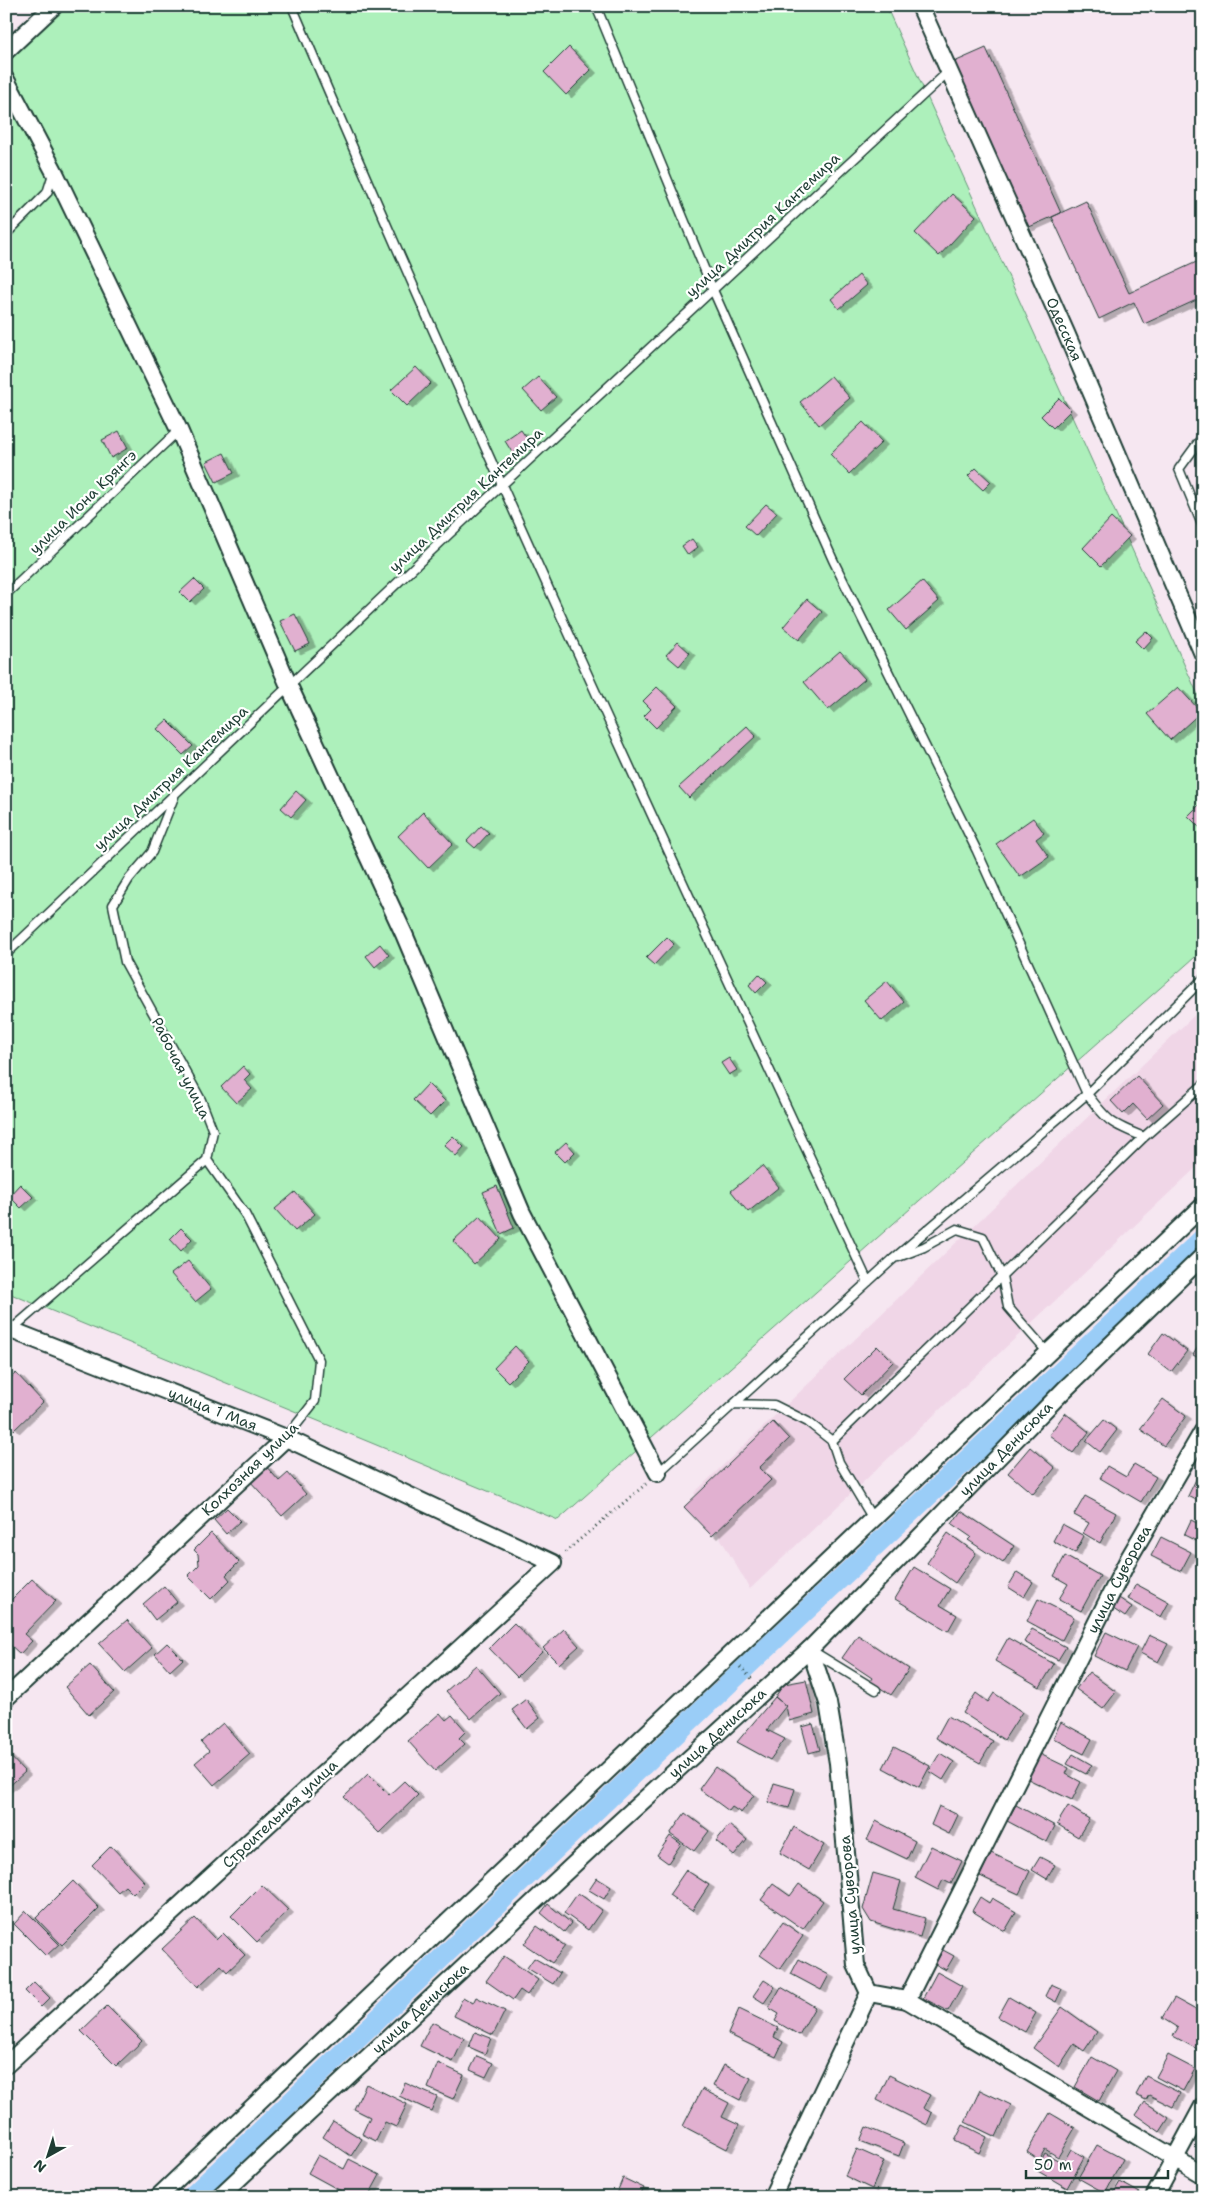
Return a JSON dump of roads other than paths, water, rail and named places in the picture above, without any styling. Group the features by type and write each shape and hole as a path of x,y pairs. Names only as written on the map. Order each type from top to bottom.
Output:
{"street":[{"path":"6,51 54,6"},
{"name":"Одесская","path":"920,6 1066,333 1203,654"},
{"path":"6,80 54,170 179,430 289,686 404,934 522,1213 658,1473"},
{"path":"158,2197 1203,1206"},
{"name":"улица Денисюка","path":"219,2197 603,1837 810,1649 1064,1390 1203,1256"},
{"name":"улица 1 Мая","path":"8,1331 286,1438 553,1562"},
{"name":"улица Суворова","path":"908,2000 1128,1558 1203,1431"},
{"name":"Колхозная улица","path":"6,1698 286,1438"},
{"name":"Строительная улица","path":"6,2065 553,1562"},
{"name":"улица Суворова","path":"810,1649 828,1703 838,1763 856,1965 869,1993"},
{"path":"772,2197 869,1993 908,2000 1203,2175"},
{"path":"1154,2197 1203,2106"}],"lane":[{"path":"292,6 378,207 617,741 868,1282"},
{"path":"596,6 713,290 833,560 977,851 1087,1094 1105,1118 1116,1126 1144,1137"},
{"name":"улица Дмитрия Кантемира","path":"6,954 503,484 949,71"},
{"path":"6,234 47,193 54,170"},
{"name":"улица Иона Крянгэ","path":"6,594 179,430"},
{"path":"1203,436 1179,469 1203,527"},
{"name":"Рабочая улица","path":"175,794 152,852 129,879 114,905 125,962 201,1100 213,1132 207,1160"},
{"path":"658,1473 892,1260 1087,1094 1203,979"},
{"path":"832,1441 1144,1137 1203,1085"},
{"path":"8,1331 207,1160"},
{"name":"Колхозная улица","path":"207,1160 245,1214 319,1360 315,1401 286,1438"},
{"path":"892,1260 924,1247 957,1229 983,1237 1002,1276 1008,1307 1048,1353"},
{"path":"734,1404 774,1405 808,1422 832,1441 839,1462 873,1519"},
{"path":"810,1649 876,1690"}],"waterway":[{"path":"191,2197 760,1654 1203,1238"}]}
